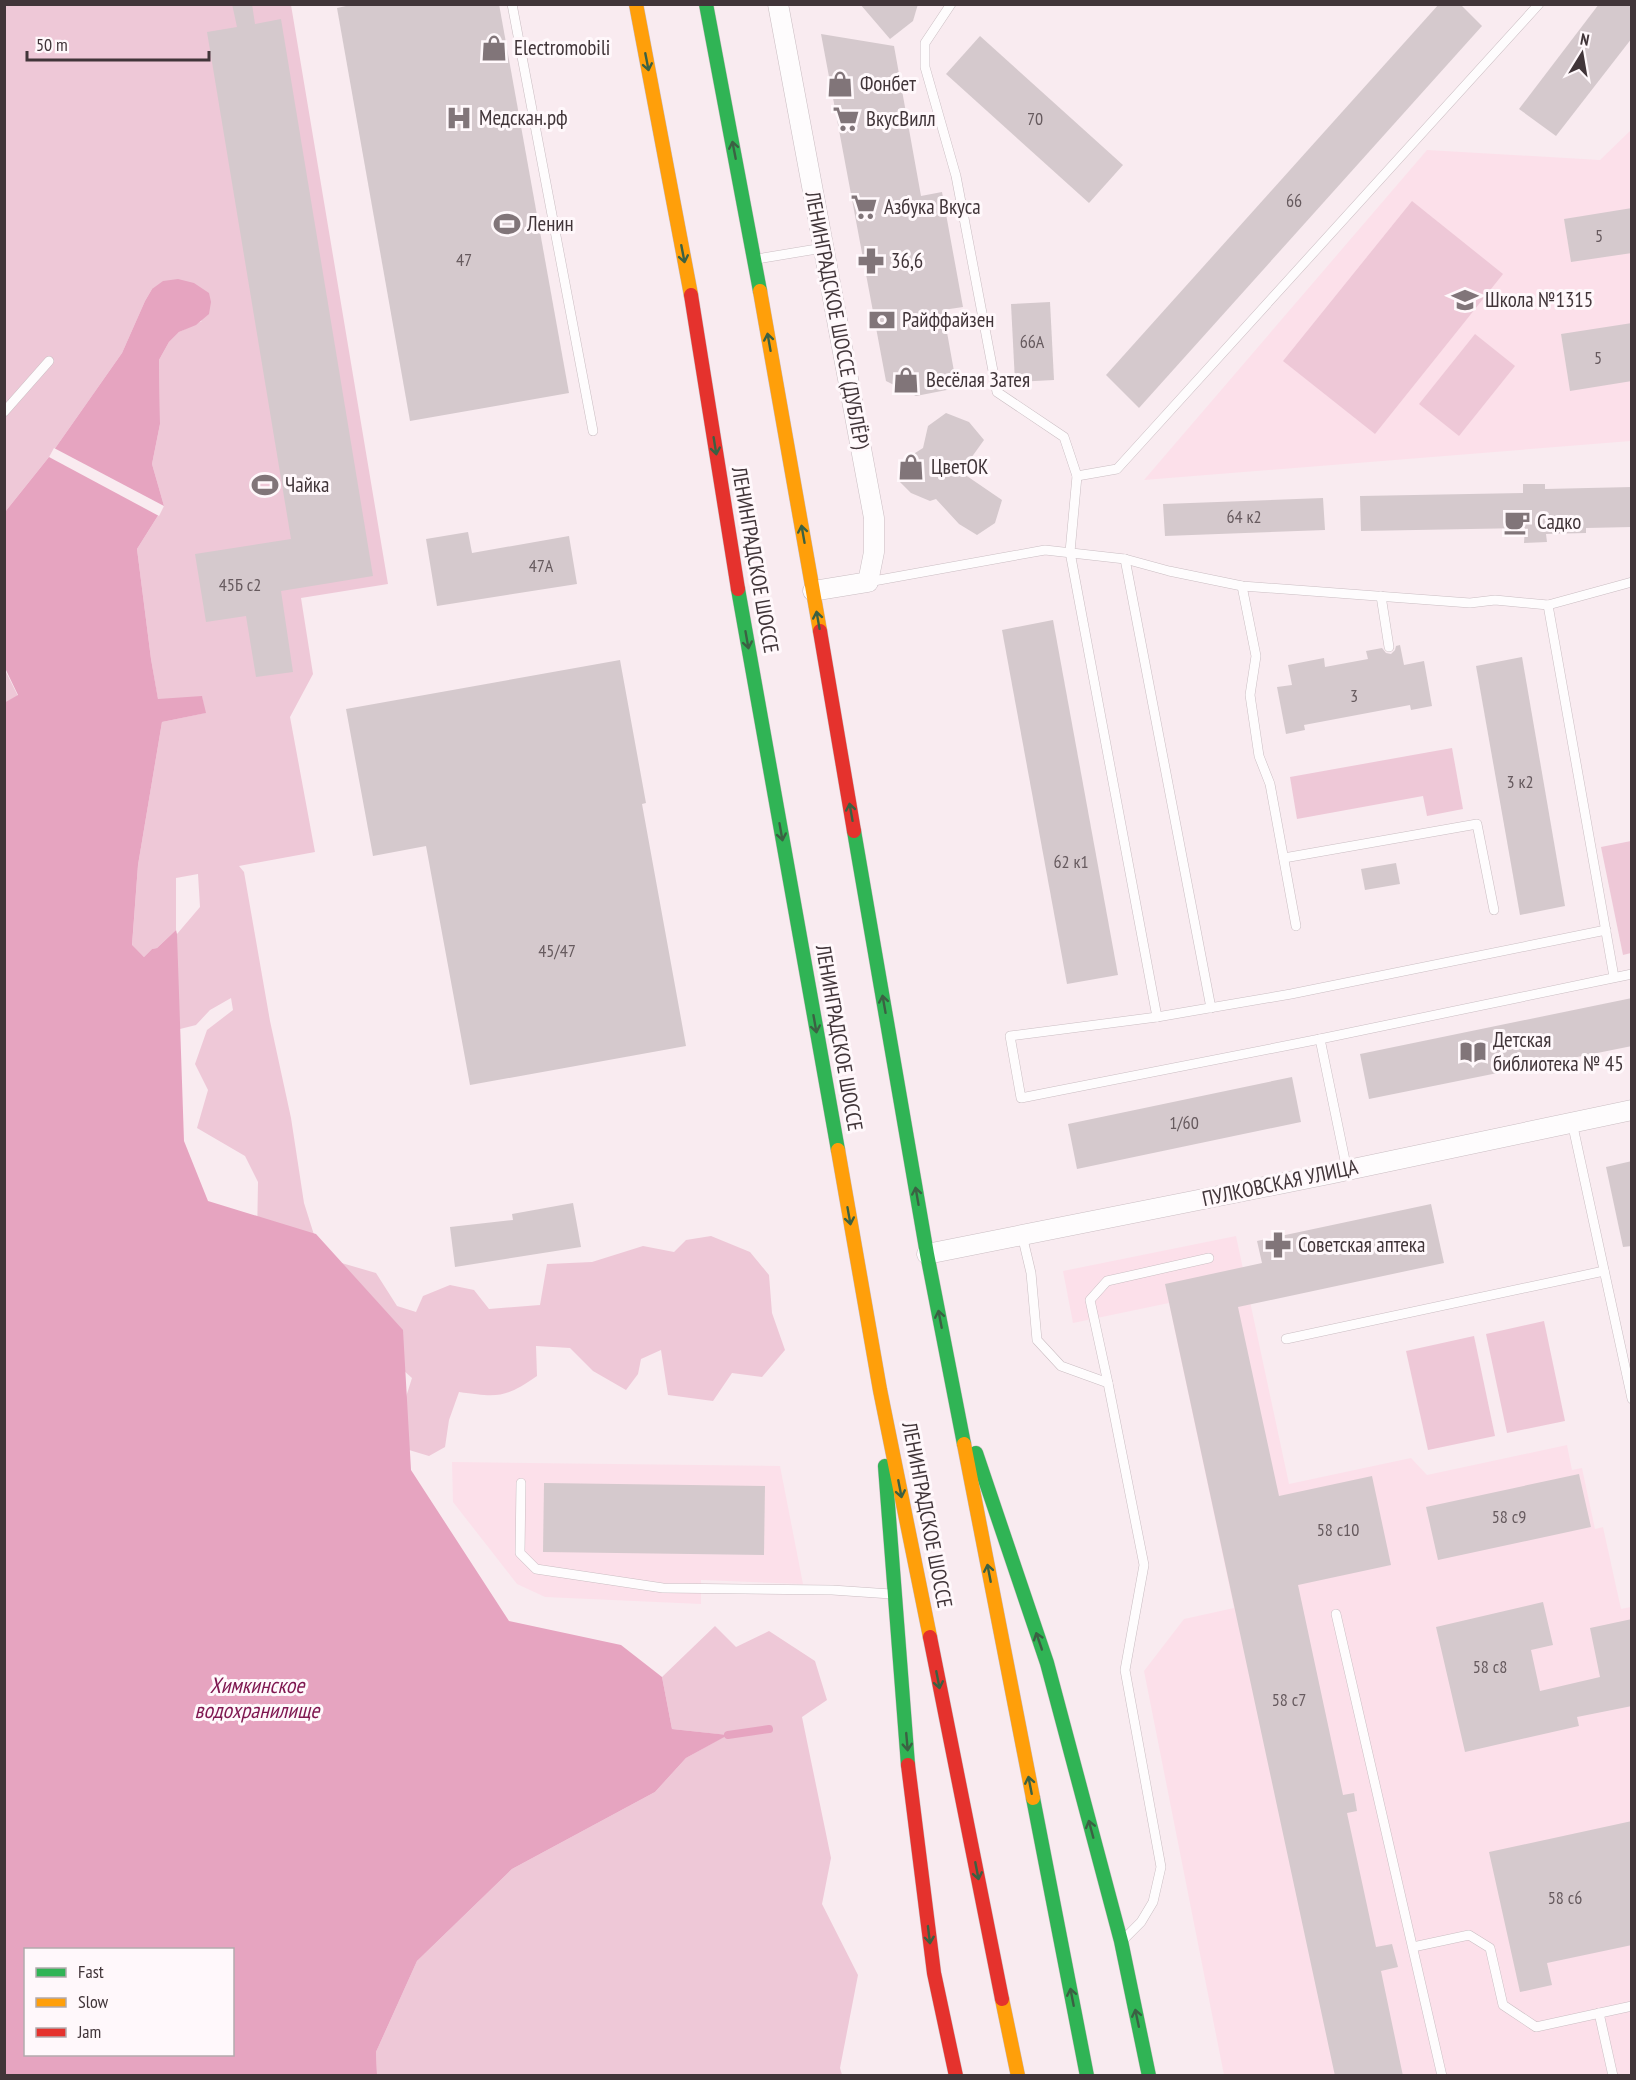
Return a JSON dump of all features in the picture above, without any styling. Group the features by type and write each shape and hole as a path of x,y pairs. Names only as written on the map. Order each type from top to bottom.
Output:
{"main road":[{"name":"ЛЕНИНГРАДСКОЕ ШОССЕ","path":"636,4 687,277 736,582 880,1390 1018,2076"},
{"path":"706,4 813,591 927,1254 1087,2076"},
{"path":"951,1377 1047,1663 1121,1941 1149,2076"},
{"path":"880,1390 893,1595 915,1824 934,1975 956,2076"}],"street":[{"name":"ЛЕНИНГРАДСКОЕ ШОССЕ (ДУБЛЁР)","path":"778,4 874,518 874,552 868,582"},
{"path":"813,591 868,582"},
{"name":"ПУЛКОВСКАЯ УЛИЦА","path":"927,1254 1632,1110"}],"lane":[{"path":"512,4 593,431"},
{"path":"951,4 925,43 925,67 956,176 997,392 1064,437 1077,476 1070,552 1157,1017"},
{"path":"1077,476 1116,469 1539,4"},
{"path":"754,260 824,248"},
{"path":"4,412 49,361"},
{"path":"868,582 1045,550 1125,559 1242,586 1470,603 1495,600 1548,605 1632,582"},
{"path":"1125,559 1211,1008"},
{"path":"1242,586 1257,656 1250,695 1259,756 1270,784 1296,926"},
{"path":"1381,596 1389,647"},
{"path":"1548,605 1614,977"},
{"path":"1284,858 1477,825 1494,910"},
{"path":"1606,930 1291,994 1157,1017 1010,1036 1021,1098 1632,974"},
{"path":"1320,1039 1347,1170"},
{"path":"1572,1122 1632,1399"},
{"path":"1022,1235 1031,1273 1037,1340 1061,1366 1108,1383"},
{"path":"1121,1941 1141,1922 1153,1902 1161,1867 1125,1670 1144,1565 1090,1300 1107,1281 1209,1258"},
{"path":"1286,1338 1604,1271"},
{"path":"521,1483 520,1553 536,1569 663,1588 832,1590 893,1595"},
{"path":"1336,1614 1442,2076"},
{"path":"1413,1947 1468,1935 1490,1948 1503,2005 1536,2027 1632,2006"},
{"path":"1599,2013 1613,2076"}],"shaded area":[{"name":"Чайка","path":"5,5 291,5 388,584 301,598 313,674 290,717 315,852 239,866 244,872 270,1021 291,1118 304,1203 321,1257 376,1273 397,1306 416,1312 423,1296 450,1285 474,1290 489,1309 540,1305 547,1264 592,1262 643,1246 674,1252 686,1240 711,1236 750,1252 769,1275 772,1313 785,1350 762,1377 732,1373 713,1401 668,1395 661,1350 641,1359 638,1374 626,1390 593,1371 570,1348 536,1346 537,1376 516,1389 492,1395 459,1392 449,1420 445,1447 429,1456 409,1450 399,1419 412,1378 257,1239 258,1182 245,1156 197,1128 208,1090 195,1064 207,1030 233,1010 231,998 210,1010 196,1025 172,1031 172,968 177,934 200,907 198,874 176,878 176,930 144,957 132,946 138,865 162,722 205,713 202,697 158,700 137,549 164,506 152,464 160,424 159,360 169,342 179,332 202,321 152,289 122,353 49,457 5,512"},
{"name":"Школа №1315","path":"1631,130 1631,441 1144,480 1427,150 1600,160"},
{"path":"1412,201 1503,274 1375,434 1283,361"},
{"path":"1475,334 1515,366 1459,436 1419,404"},
{"path":"4,668 18,696 5,703 4,703"},
{"path":"1452,748 1463,809 1427,816 1423,796 1297,819 1290,777"},
{"path":"1631,841 1631,953 1623,955 1601,847"},
{"path":"1236,1236 1289,1484 1411,1458 1427,1475 1567,1445 1572,1470 1582,1468 1595,1529 1603,1527 1621,1609 1631,1607 1631,2075 1224,2075 1144,1671 1184,1619 1234,1608 1169,1303 1073,1323 1063,1271"},
{"path":"1544,1321 1565,1421 1507,1433 1486,1334"},
{"path":"1474,1336 1495,1436 1428,1450 1406,1351"},
{"path":"452,1462 780,1466 803,1584 701,1580 701,1604 545,1597 517,1584 453,1502"},
{"path":"715,1626 736,1647 769,1631 815,1661 827,1700 802,1717 831,1858 822,1904 858,1975 840,2068 842,2075 377,2075 376,2052 417,1961 512,1869 655,1792 686,1758 727,1735 672,1729 662,1677"}],"water":[{"name":"Химкинское водохранилище","path":"178,279 194,283 209,293 211,302 209,314 196,325 179,332 169,342 159,360 160,424 152,464 164,506 137,549 158,699 202,696 206,713 162,722 138,865 132,945 144,957 176,930 184,1141 208,1201 316,1234 403,1330 411,1470 509,1621 621,1645 662,1677 672,1729 728,1735 686,1758 655,1792 512,1869 417,1961 376,2052 377,2075 5,2075 4,703 18,695 5,668 5,512 49,457 122,353 152,289 163,281"}],"pier":[{"path":"54,448 164,506 159,516 49,457"}],"building":[{"path":"232,4 252,4 255,24 281,19 373,576 281,591 293,672 256,677 246,616 206,622 195,554 291,539 207,32 237,27"},
{"path":"355,4 499,4 569,393 410,421 337,8"},
{"path":"860,4 918,4 913,21 890,39"},
{"path":"1439,4 1460,4 1482,26 1139,408 1106,375"},
{"path":"1599,4 1632,4 1632,38 1556,136 1519,109"},
{"path":"821,34 894,46 921,196 942,192 963,307 943,310 957,388 916,396 886,381"},
{"path":"980,36 1123,165 1089,203 946,74"},
{"path":"1632,208 1632,253 1571,262 1564,219"},
{"path":"1050,302 1054,380 1015,382 1011,304"},
{"path":"1632,323 1632,381 1570,391 1561,334"},
{"path":"946,413 969,422 984,440 961,472 1002,500 995,523 977,535 959,524 936,499 930,501 911,493 899,481 904,460 923,448 928,426"},
{"path":"1523,484 1545,484 1545,489 1632,487 1632,527 1586,528 1586,533 1546,534 1547,542 1524,543 1525,528 1361,531 1360,496 1523,493"},
{"path":"1323,498 1325,530 1165,536 1163,504"},
{"path":"468,532 472,553 569,536 577,584 437,606 426,539"},
{"path":"1053,620 1118,975 1067,984 1002,630"},
{"path":"1400,645 1404,665 1424,661 1432,706 1411,710 1410,705 1304,725 1305,730 1286,734 1277,687 1292,685 1288,665 1324,658 1325,667 1368,659 1366,651 1382,648 1386,653 1391,654 1396,646"},
{"path":"1522,657 1565,906 1520,915 1476,666"},
{"path":"620,660 646,803 642,804 686,1046 470,1085 426,846 373,856 346,709"},
{"path":"1396,863 1400,884 1365,890 1361,869"},
{"path":"1632,998 1632,1046 1369,1099 1360,1054"},
{"path":"1292,1077 1301,1122 1077,1169 1068,1124"},
{"path":"1632,1161 1632,1246 1623,1247 1606,1167"},
{"path":"573,1203 581,1247 455,1267 450,1227 513,1220 512,1214"},
{"path":"1431,1204 1444,1263 1238,1307 1279,1496 1372,1476 1391,1565 1298,1585 1343,1795 1354,1793 1357,1811 1347,1813 1376,1947 1392,1944 1398,1967 1381,1971 1403,2076 1335,2076 1165,1284 1262,1263 1257,1241"},
{"path":"1579,1474 1591,1527 1438,1560 1426,1507"},
{"path":"544,1483 765,1486 764,1555 543,1552"},
{"path":"1543,1602 1553,1645 1531,1650 1540,1691 1600,1677 1590,1628 1632,1619 1632,1706 1577,1717 1579,1726 1465,1752 1436,1627"},
{"path":"1632,1821 1632,1945 1547,1963 1552,1985 1520,1992 1489,1852"}],"waterway":[{"path":"728,1735 769,1729"}],"traffic: fast":[{"path":"706,4 760,291"},
{"path":"738,589 838,1150"},
{"path":"854,831 927,1254 964,1444"},
{"path":"976,1453 1047,1663 1121,1941 1149,2076"},
{"path":"885,1466 908,1765"},
{"path":"1033,1798 1087,2076"}],"traffic: slow":[{"path":"636,4 691,295"},
{"path":"760,291 820,631"},
{"path":"838,1150 880,1390 930,1637"},
{"path":"964,1444 1033,1798"},
{"path":"1002,1999 1018,2076"}],"traffic: jam":[{"path":"691,295 738,589"},
{"path":"820,631 854,831"},
{"path":"930,1637 1002,1999"},
{"path":"908,1765 934,1973 956,2076"}],"place":[{"name":"Electromobili","path":"494,48"},
{"name":"Фонбет","path":"840,84"},
{"name":"Медскан.рф","path":"459,118"},
{"name":"ВкусВилл","path":"846,119"},
{"name":"Азбука Вкуса","path":"864,207"},
{"name":"Ленин","path":"507,224"},
{"name":"36,6","path":"871,261"},
{"name":"Школа №1315","path":"1465,300"},
{"name":"Райффайзен","path":"882,320"},
{"name":"Весёлая Затея","path":"906,380"},
{"name":"ЦветОК","path":"911,467"},
{"name":"Чайка","path":"265,485"},
{"name":"Садко","path":"1517,522"},
{"name":"Детская библиотека № 45","path":"1473,1052"},
{"name":"Советская аптека","path":"1278,1245"}]}
